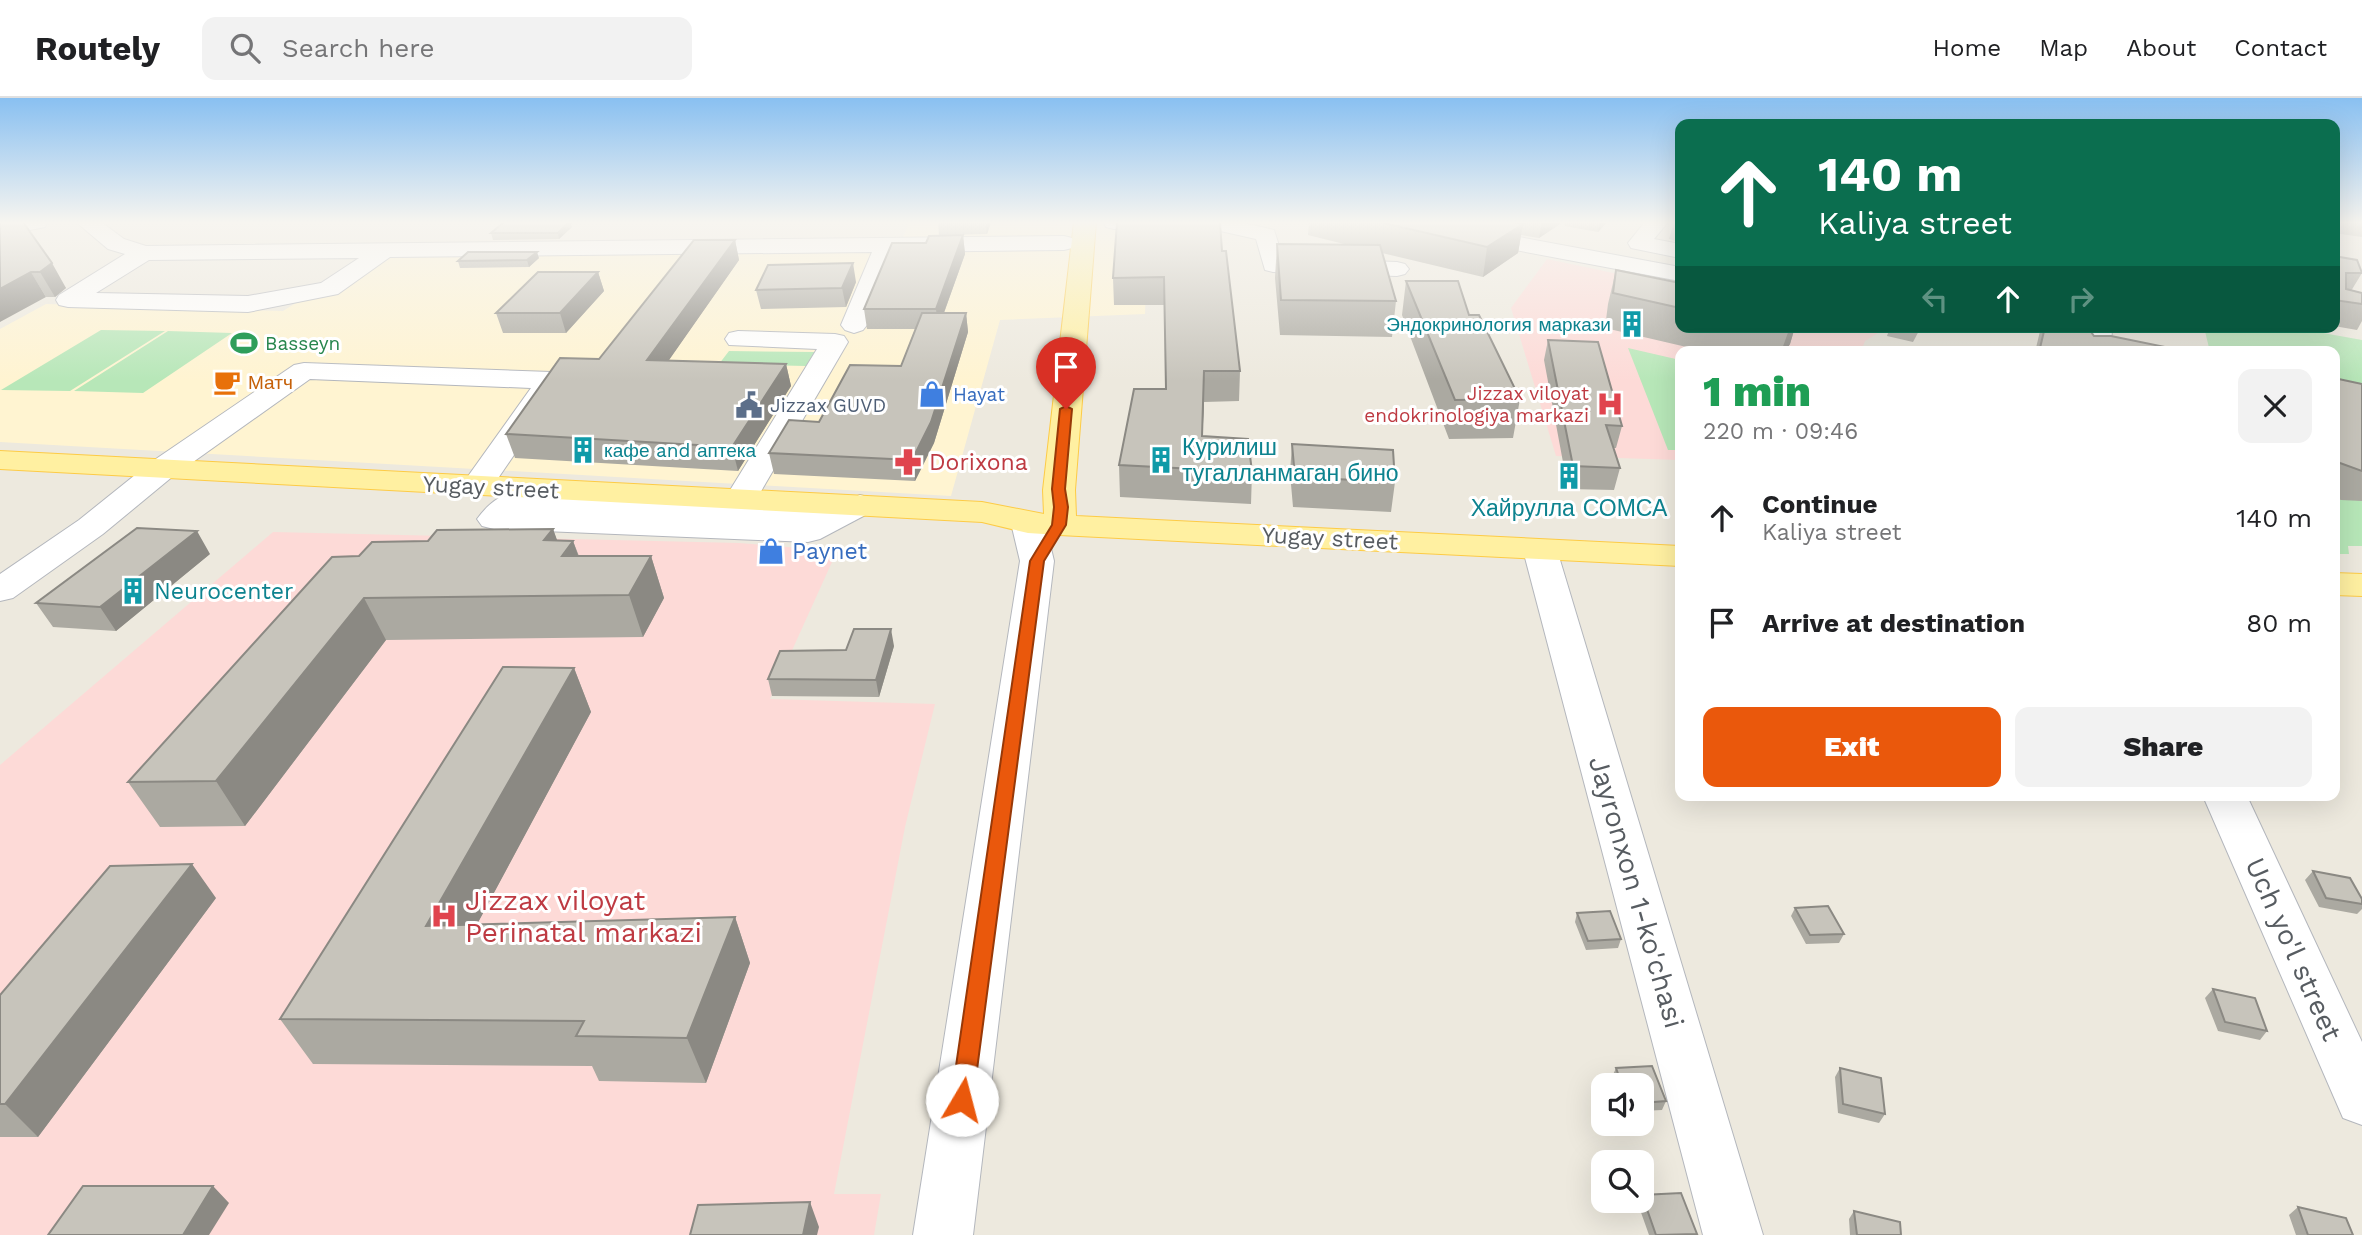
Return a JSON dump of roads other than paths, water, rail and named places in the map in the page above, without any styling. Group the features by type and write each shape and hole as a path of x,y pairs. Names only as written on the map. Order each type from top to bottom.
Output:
{"main road":[{"path":"1043,525 1036,491 1060,275"},
{"path":"1043,525 1059,489 1080,275"},
{"name":"Yugay street","path":"0,460 740,500 848,512 982,512 1043,525 1675,556"},
{"name":"Yugay street","path":"1043,525 1675,534"},
{"path":"2340,562 2362,563"},
{"path":"2340,584 2362,585"}],"street":[{"path":"108,275 68,300 248,304 329,289 349,275"},
{"path":"854,325 874,275"},
{"path":"738,339 835,342 740,500"},
{"path":"0,590 91,527 162,470 304,372 551,380 477,486"},
{"path":"509,504 848,512 808,532 494,519 509,504"},
{"path":"943,1235 1043,525"},
{"name":"Jayronxon 1-ko'chasi","path":"1540,550 1733,1235"},
{"name":"Uch yo'l street","path":"2227,801 2362,1101"}],"place":[{"name":"Эндокринология маркази","path":"1632,324"},
{"name":"Basseyn","path":"244,343"},
{"name":"Матч","path":"227,382"},
{"name":"Hayat","path":"932,394"},
{"name":"Jizzax viloyat endokrinologiya markazi","path":"1610,404"},
{"name":"Jizzax GUVD","path":"749,405"},
{"name":"кафе and аптека","path":"583,450"},
{"name":"Курилиш тугалланмаган бино","path":"1161,460"},
{"name":"Dorixona","path":"908,462"},
{"name":"Хайрулла СОМСА","path":"1569,476"},
{"name":"Paynet","path":"771,551"},
{"name":"Neurocenter","path":"133,591"},
{"name":"Jizzax viloyat Perinatal markazi","path":"444,916"}]}
